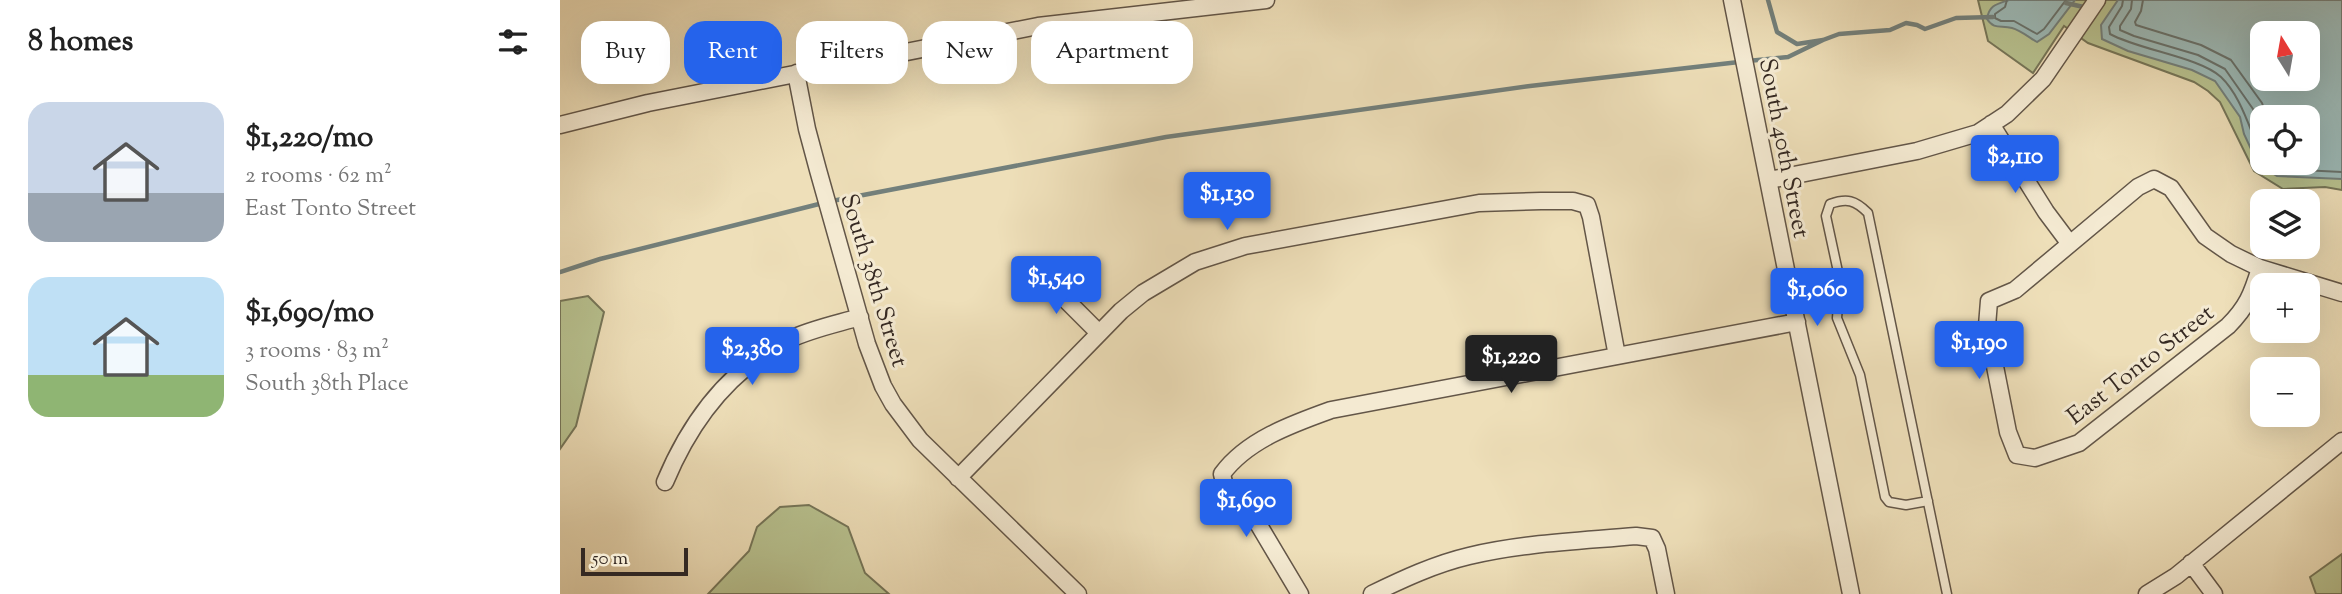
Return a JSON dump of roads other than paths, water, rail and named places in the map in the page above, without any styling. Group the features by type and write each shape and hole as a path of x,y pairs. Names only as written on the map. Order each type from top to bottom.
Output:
{"street":[{"path":"908,51 1038,26 1266,0"},
{"name":"South 40th Street","path":"1732,0 1851,594"},
{"path":"1769,180 1917,151 1978,133 2007,114 2043,79 2097,0"},
{"path":"560,125 649,103 796,73"},
{"name":"South 38th Street","path":"798,84 807,129 860,317 875,366 893,404 920,440 1077,594"},
{"path":"1991,124 2046,212 2070,244 2138,187 2154,179 2171,188 2205,236 2231,254 2260,268 2342,293"},
{"path":"958,478 1099,333 1143,293 1195,262 1245,246 1479,204 1573,201 1587,205 1617,356"},
{"name":"East Tonto Street","path":"2070,244 2015,290 1989,301 1987,326 2008,432 2017,455 2035,458 2079,443 2104,424 2243,312 2260,268"},
{"path":"1038,272 1099,333"},
{"path":"665,482 696,421 736,375 788,340 860,317"},
{"path":"1300,594 1257,522 1243,505 1226,491 1222,474 1233,459 1258,442 1282,429 1331,410 1797,322"},
{"path":"2147,594 2191,564 2342,442"},
{"path":"1372,594 1422,571 1469,556 1504,549 1636,536 1652,538 1657,549 1665,594"},
{"path":"2191,564 2214,594"}],"lane":[{"path":"1928,501 1906,505 1889,502 1885,497 1860,376 1837,318 1840,281 1826,216 1829,204 1842,200 1857,201 1868,213 1928,501 1947,594"}],"water":[{"path":"2009,0 2075,0 2049,34 2037,42 2015,29 1992,25 1987,19 1992,8"},
{"path":"2118,0 2342,0 2342,179 2275,175 2320,175 2320,105 2250,105 2250,147 2240,117 2215,81 2192,70 2128,51 2102,39 2101,25"}],"waterway":[{"path":"1768,0 1777,32 1797,44 1823,40 1839,34 1890,30 1906,23 1925,29 1956,18 1993,17"},
{"path":"2066,3 2088,8"},
{"path":"1748,61 1788,57 1823,40"},
{"path":"832,201 1166,137 1530,86 1739,62"},
{"path":"560,272 600,259 823,203"}]}
